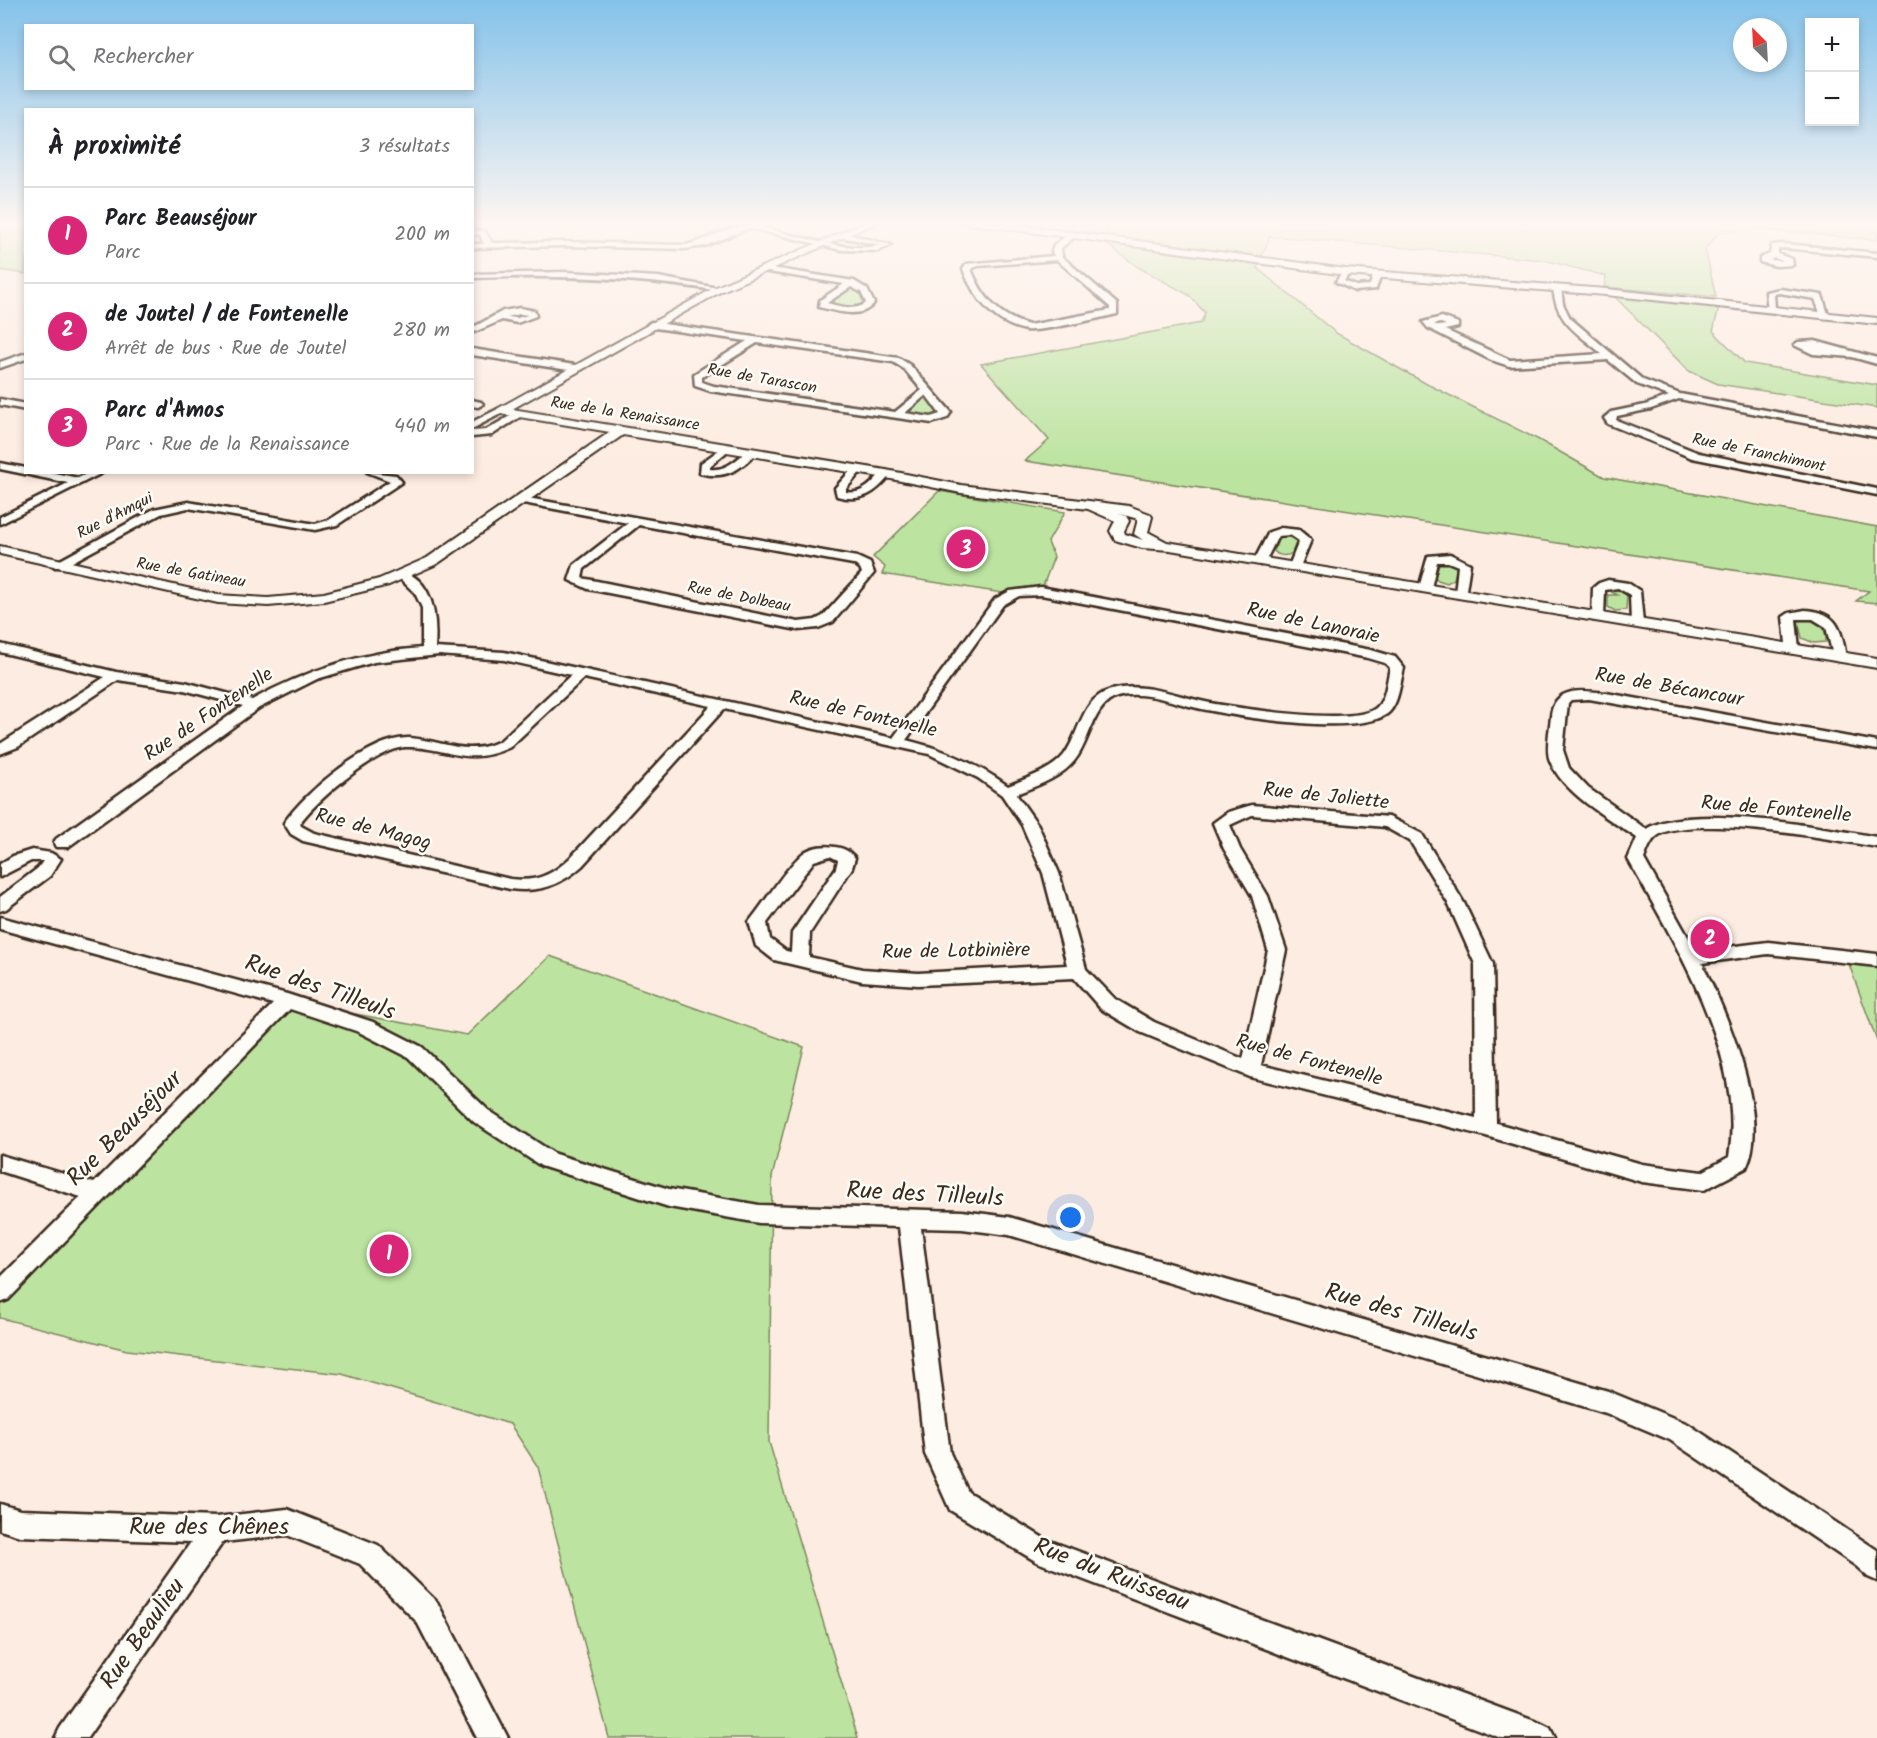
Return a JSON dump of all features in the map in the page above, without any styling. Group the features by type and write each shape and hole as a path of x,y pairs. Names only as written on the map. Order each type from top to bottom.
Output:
{"street":[{"path":"474,425 692,303"},
{"path":"823,303 822,305 851,310 867,307 870,303"},
{"path":"986,303 1019,326 1029,328 1114,312 1114,306 1111,303"},
{"path":"1559,303 1564,317 1640,382 1678,396 1877,434"},
{"path":"1712,303 1877,321"},
{"path":"1771,303 1772,309"},
{"path":"1821,303 1824,314"},
{"path":"474,329 502,317"},
{"name":"Rue de Tarascon","path":"651,325 756,340 896,360 907,368 946,412 944,416 932,420 713,389 698,384 697,376 723,358 756,340"},
{"path":"1438,329 1494,358 1509,363 1610,357"},
{"path":"474,352 574,368"},
{"path":"1849,355 1877,361"},
{"path":"0,365 24,357"},
{"path":"897,415 927,390"},
{"name":"Rue de Franchimont","path":"1678,396 1648,407 1614,414 1609,418 1612,422 1688,454 1877,492"},
{"path":"0,402 24,407"},
{"name":"Rue de la Renaissance","path":"501,411 858,469 961,489 1119,509 1140,514 1145,519 1140,529 1141,534 1170,546"},
{"path":"474,434 488,433 518,415"},
{"name":"Rue de Gatineau","path":"0,550 196,595 249,602 295,601 324,597 402,575 445,553 620,431"},
{"name":"Rue de la Renaissance","path":"726,448 705,465 704,471 715,474 726,472 752,453"},
{"path":"0,466 24,471"},
{"path":"858,469 840,488 841,494 864,495 886,474"},
{"path":"41,474 79,482"},
{"path":"0,521 95,474"},
{"name":"Rue d'Amqui","path":"59,564 158,511 174,506 188,505 303,527 326,526 397,482 392,477 380,474"},
{"name":"Rue de Dolbeau","path":"522,500 857,561 866,566 868,573 828,619 818,624 798,626 600,587 575,580 578,568 637,521"},
{"name":"Rue de la Renaissance","path":"1093,507 1121,519 1117,533 1123,539 1142,544 1170,546 1295,566 1877,663"},
{"path":"1260,561 1273,534 1292,532 1299,534 1305,540 1295,566"},
{"path":"1425,588 1432,559 1450,558 1464,564 1461,594"},
{"path":"402,575 419,590 430,608 428,650"},
{"path":"1598,617 1599,588 1607,584 1621,585 1630,588 1636,594 1637,623"},
{"name":"Rue de Lanoraie","path":"897,742 999,602 1009,594 1023,591 1041,591 1371,654 1390,660 1397,668 1384,709 1376,715 1364,718 1312,720 1213,707 1125,692 1108,696 1089,714 1070,757 1041,778 1007,792"},
{"path":"1792,649 1788,619 1796,615 1812,615 1827,621 1832,626 1839,657"},
{"path":"0,648 116,676 185,686 254,705"},
{"name":"Rue de Fontenelle","path":"62,843 254,705 276,692 327,671 383,656 428,650 480,652 721,703 934,752 982,775 1007,792 1030,825 1051,873 1078,971 1108,1004 1147,1027 1250,1070 1486,1128 1642,1173 1704,1181 1739,1162 1744,1123 1732,1056 1692,958 1636,859 1640,844 1656,830 1676,824 1712,822 1877,842"},
{"name":"Rue de Magog","path":"581,673 505,744 494,751 469,754 406,742 379,748 298,813 292,823 295,831 309,837 510,884 531,886 551,882 576,862 721,703"},
{"path":"0,750 13,744 116,676"},
{"name":"Rue de Bécancour","path":"1647,837 1596,801 1562,770 1556,756 1557,739 1560,704 1568,696 1598,696 1877,746"},
{"name":"Rue de Joliette","path":"1250,1070 1277,950 1260,896 1232,849 1221,823 1234,815 1252,810 1389,822 1416,838 1456,903 1484,964 1486,1128"},
{"name":"Rue de Lotbinière","path":"800,960 801,933 844,868 847,858 831,850 808,858 758,922 762,942 780,956 862,975 918,979 1078,971"},
{"path":"0,872 12,863 34,854 45,855 53,859 44,872 0,905"},
{"name":"Rue des Tilleuls","path":"0,923 287,1001 366,1027 415,1053 481,1116 548,1160 669,1198 759,1214 962,1220 1009,1226 1608,1402 1680,1432 1865,1557 1877,1568"},
{"path":"1692,958 1768,948 1877,960"},
{"name":"Rue Beauséjour","path":"0,1293 287,1001"},
{"path":"0,1163 97,1193"},
{"name":"Rue du Ruisseau","path":"909,1219 938,1454 959,1501 1037,1549 1540,1738"},
{"name":"Rue des Chênes","path":"0,1517 20,1523 216,1530 287,1521 369,1554 427,1612 493,1738"},
{"name":"Rue Beaulieu","path":"70,1738 216,1530"}],"green space":[{"path":"826,303 870,304 851,311"},
{"path":"1196,303 1300,303 1336,333 1425,383 1539,440 1604,477 1877,527 1877,603 1856,601 1869,591 1025,461 1049,440 981,364 1201,323 1205,313"},
{"path":"1621,303 1679,303 1719,307 1713,331 1745,363 1877,385 1877,408 1718,384 1689,371"},
{"path":"927,390 946,412 932,420 897,415"},
{"path":"939,491 1065,512 1048,542 1054,557 1041,591 1009,594 882,574 885,567 873,557"},
{"path":"1288,535 1297,540 1292,553 1278,554 1274,551 1279,537"},
{"path":"1447,561 1457,567 1454,579 1447,583 1435,577 1439,563"},
{"path":"1614,588 1627,594 1626,610 1615,611 1608,607 1608,595 1617,595 1608,590"},
{"path":"1806,619 1822,626 1826,642 1814,643 1802,638 1798,621"},
{"path":"550,956 804,1047 772,1177 769,1442 858,1738 609,1738 538,1467 510,1424 342,1374 127,1350 0,1318 0,1293 287,1001 467,1035"},
{"path":"1846,956 1877,962 1877,1041"}],"place":[{"name":"Parc d'Amos","path":"966,549"},
{"name":"de Joutel / de Fontenelle","path":"1710,939"},
{"name":"Parc Beauséjour","path":"389,1254"}]}
